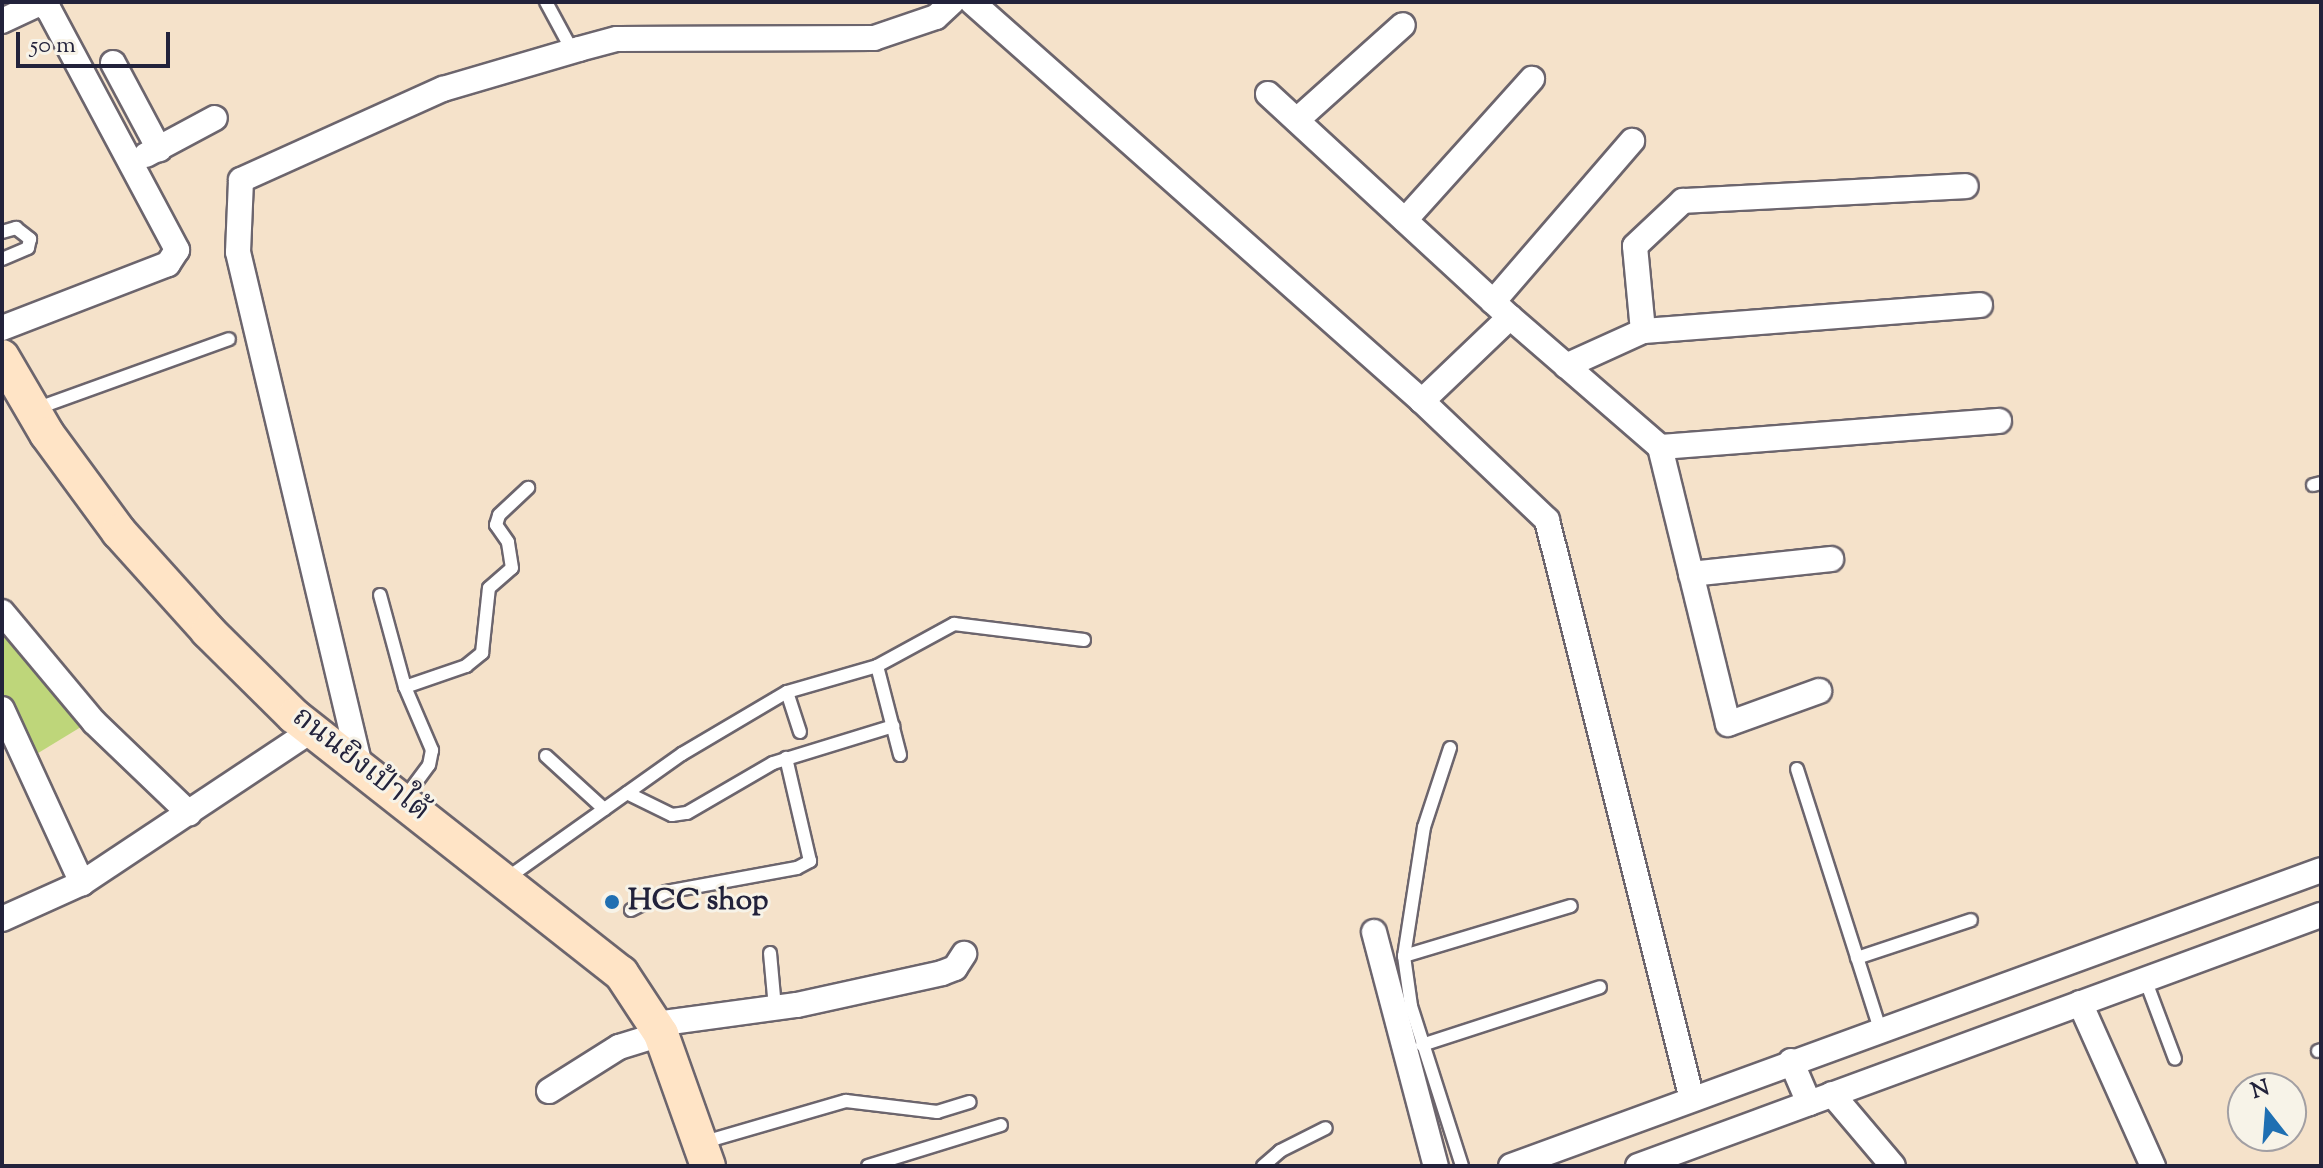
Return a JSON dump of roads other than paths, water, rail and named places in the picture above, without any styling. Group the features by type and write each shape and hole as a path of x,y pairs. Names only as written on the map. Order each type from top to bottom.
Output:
{"main road":[{"name":"ถนนยิงเป้าใต้","path":"2,357 32,410 119,532 165,586 312,730 506,879 621,973 658,1029 705,1155"}],"street":[{"path":"361,770 238,252 237,192 248,175 356,124 471,79 617,39 874,38 936,17 952,2"},
{"path":"972,2 1422,401 1547,520 1692,1099"},
{"path":"2,21 30,5 44,4 172,232 175,258 2,328"},
{"path":"1297,120 1403,25"},
{"path":"113,63 159,149"},
{"path":"1405,220 1532,79"},
{"path":"1268,94 1502,309 1660,447 1728,724 1819,691"},
{"path":"133,162 215,118"},
{"path":"1422,401 1502,309 1632,141"},
{"path":"1643,331 1635,246 1683,201 1966,186"},
{"path":"1566,366 1643,331 1980,305"},
{"path":"1660,447 1999,421"},
{"path":"1691,574 1831,559"},
{"path":"2,612 94,722 189,813"},
{"path":"2,709 82,883"},
{"path":"2,919 82,883 312,730"},
{"path":"1638,1166 1806,1098 1832,1094 2145,979 2305,901 2321,870"},
{"path":"1511,1166 1793,1065 1880,1029 2305,901"},
{"path":"1374,932 1436,1166"},
{"path":"549,1091 619,1047 658,1029 942,973 955,968 964,954"},
{"path":"2080,1003 2153,1166"},
{"path":"1793,1065 1806,1098"},
{"path":"1832,1094 1893,1166"}],"lane":[{"path":"546,2 573,52"},
{"path":"2,232 16,228 30,239 28,248 2,259"},
{"path":"32,410 229,339"},
{"path":"405,687 466,666 482,653 489,588 512,568 508,542 496,525 499,515 528,488"},
{"path":"380,595 405,687 432,750 429,765 403,800"},
{"path":"506,879 738,718 787,692 877,666 954,624 1084,640"},
{"path":"877,666 900,755"},
{"path":"787,692 800,732"},
{"path":"627,793 672,815 687,813 786,758 893,726"},
{"path":"1450,748 1424,827 1404,956 1422,1045 1462,1166"},
{"path":"546,756 604,809"},
{"path":"631,910 666,892 797,868 810,861 786,758"},
{"path":"1797,769 1880,1029"},
{"path":"1404,956 1571,906"},
{"path":"1857,958 1971,920"},
{"path":"770,953 775,1008"},
{"path":"2145,979 2175,1059"},
{"path":"1422,1045 1600,987"},
{"path":"705,1155 846,1101 937,1112 969,1102"},
{"path":"868,1166 1001,1125"},
{"path":"1263,1166 1280,1151 1326,1128"}],"place":[{"name":"HCC shop","path":"612,902"}]}
